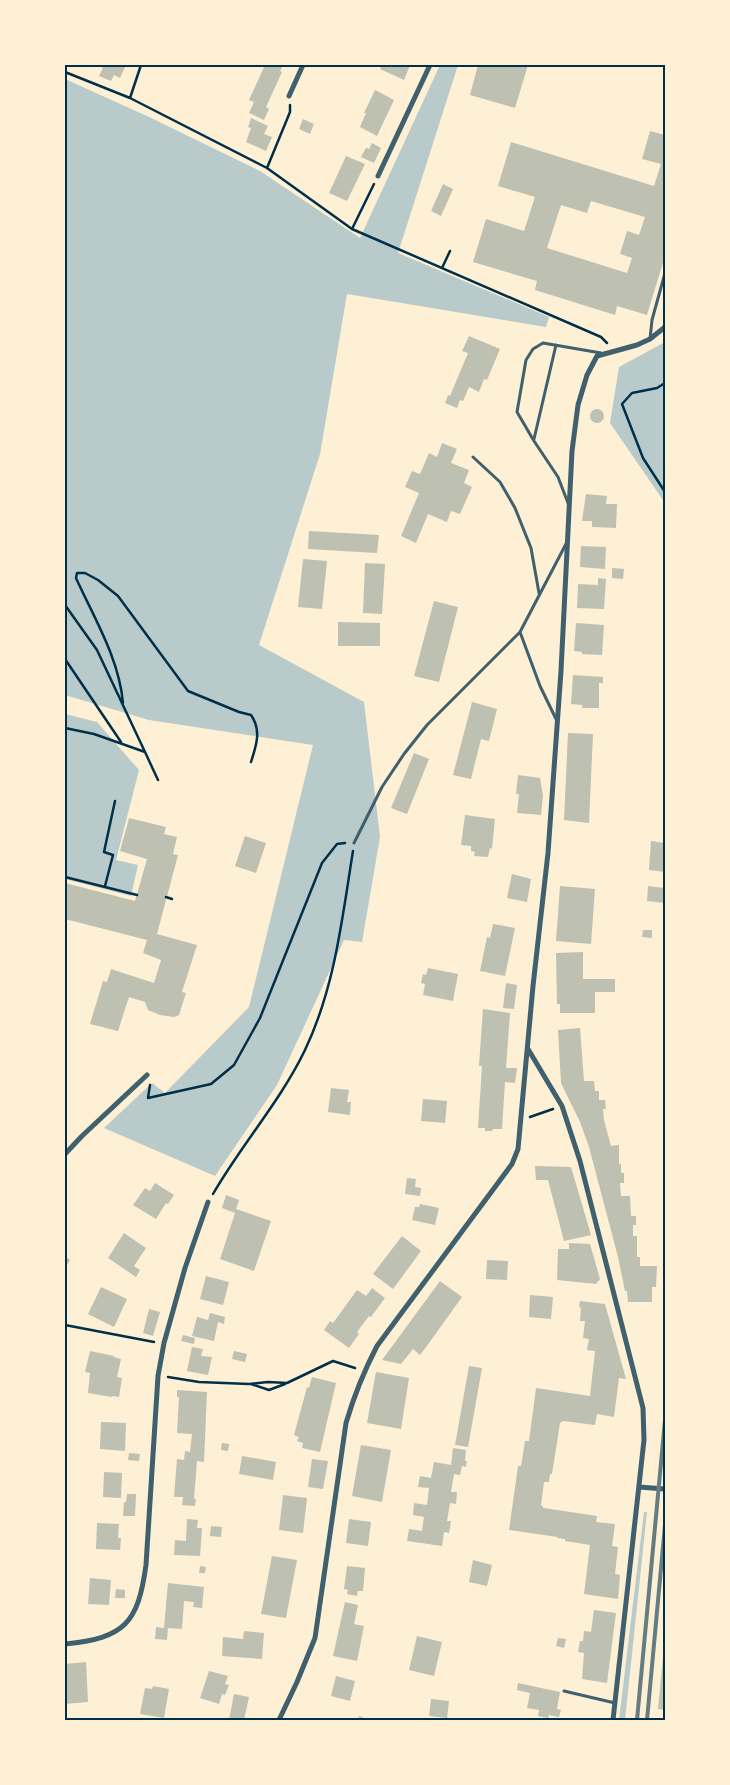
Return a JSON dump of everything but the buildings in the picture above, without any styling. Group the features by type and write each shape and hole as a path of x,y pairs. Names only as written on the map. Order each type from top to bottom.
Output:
{"street":[{"path":"289,96 303,65"},
{"path":"378,176 430,65"},
{"path":"279,1720 297,1682 314,1638 346,1423 352,1401 364,1371 377,1346 512,1164 518,1149 548,853 561,672 572,451 578,405 589,369 597,356 601,353 637,345 650,339 665,326"},
{"path":"528,1048 562,1106 580,1161 643,1408 644,1440 613,1720"},
{"path":"65,1154 145,1076"},
{"path":"65,1644 95,1640 118,1631 129,1620 140,1596 146,1565 158,1376 164,1343 185,1268 208,1202"},
{"path":"639,1487 665,1489"}],"lane":[{"path":"650,339 652,320 665,273"},
{"path":"570,506 558,477 516,412 523,372 526,360 533,349 543,343 601,353"},
{"path":"534,441 556,345"},
{"path":"473,457 500,482 515,508 531,548 539,594"},
{"path":"354,842 382,787 404,754 427,725 520,632 568,540"},
{"path":"520,632 540,686 557,720"},
{"path":"564,1691 615,1703"}],"path":[{"path":"130,98 142,65"},
{"path":"65,72 130,98 267,168 352,229 601,337 616,350"},
{"path":"267,168 290,112 289,96"},
{"path":"352,229 378,176"},
{"path":"442,268 450,251"},
{"path":"665,383 658,388 632,393 622,404 643,458 665,492"},
{"path":"123,703 121,685 111,653 76,578 77,573 85,573 98,580 118,596 188,691 238,712 251,715 256,723 258,736 251,762"},
{"path":"65,605 97,650 158,780"},
{"path":"65,659 122,743"},
{"path":"65,728 94,734 144,752"},
{"path":"105,886 113,855 104,852 115,801"},
{"path":"145,1076 151,1086 148,1098 211,1084 234,1065 260,1018 322,863 337,844 354,842 332,973 321,1013 284,1089 208,1202"},
{"path":"65,877 137,895"},
{"path":"166,897 172,899"},
{"path":"521,1120 562,1106"},
{"path":"65,1325 164,1343"},
{"path":"249,1384 269,1390 333,1361 364,1371"},
{"path":"158,1376 199,1382 287,1383"}],"shaded area":[{"path":"440,65 458,65 398,253 549,317 546,327 347,294 320,454 259,645 364,702 380,837 362,942 344,940 277,1085 215,1176 104,1128 152,1083 165,1093 249,1007 313,745 149,720 65,695 65,79 147,116 260,171 360,238"},
{"path":"665,342 665,503 610,423 619,367"},
{"path":"65,714 97,722 139,770 116,860 138,865 131,896 65,879"},
{"path":"644,1512 647,1512 625,1720 619,1720"}],"railway":[{"path":"637,1720 665,1420"},
{"path":"647,1720 665,1525"}]}
